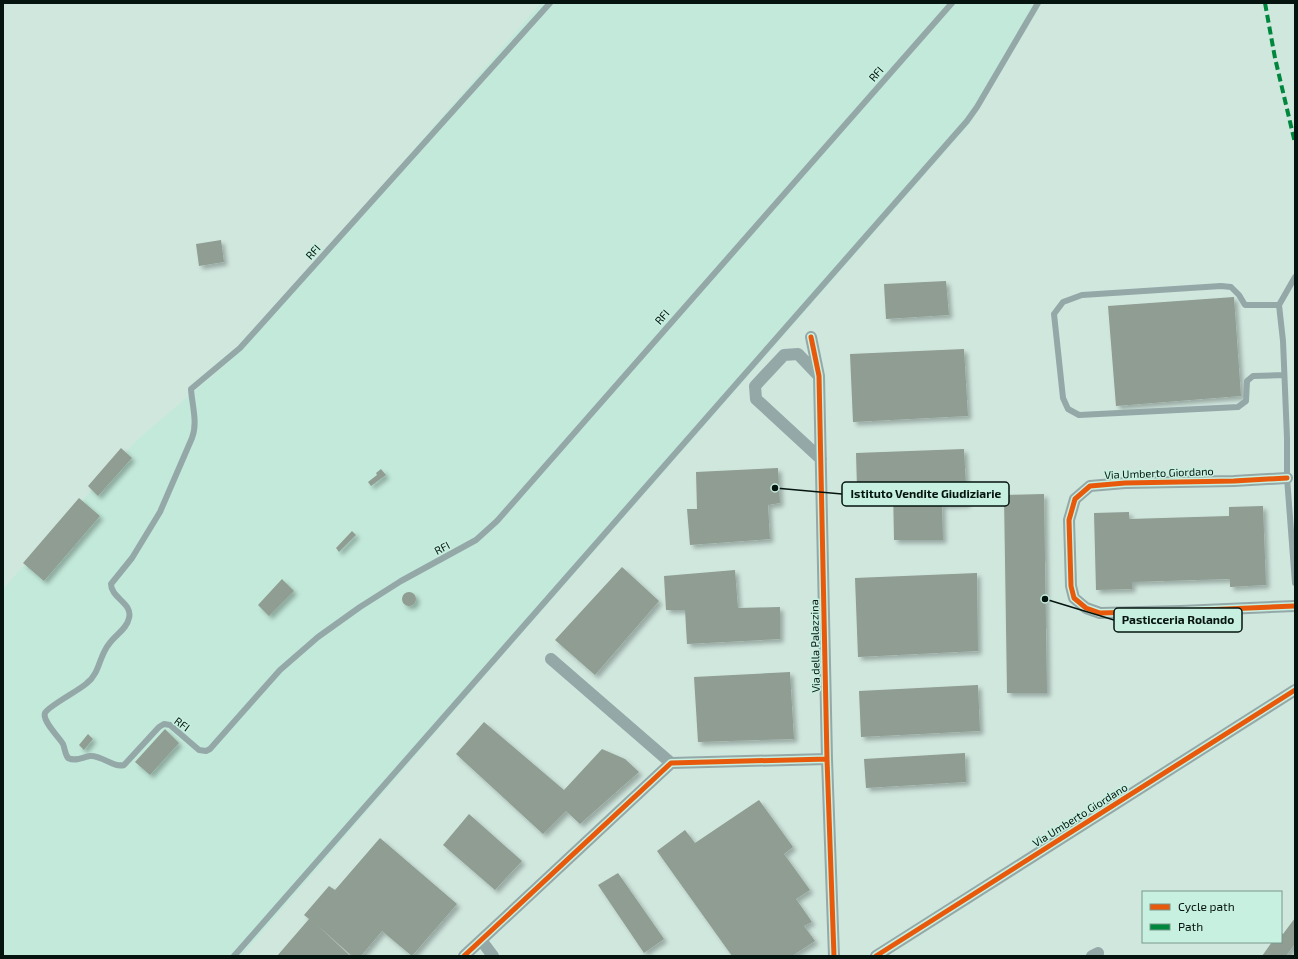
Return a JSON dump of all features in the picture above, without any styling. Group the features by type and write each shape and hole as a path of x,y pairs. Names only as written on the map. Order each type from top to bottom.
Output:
{"street":[{"name":"Via della Palazzina","path":"811,337 819,376 827,759 834,956"},
{"path":"819,376 798,354 784,355 755,386 756,399 821,459"},
{"name":"Via Umberto Giordano","path":"1287,478 1234,481 1125,483 1090,486 1074,499 1069,520 1071,586 1074,598 1086,608 1100,614 1295,606"},
{"path":"551,659 671,763"},
{"name":"Via Umberto Giordano","path":"876,956 1295,690"},
{"path":"464,956 671,763 827,759"},
{"path":"481,940 493,956"}],"lane":[{"name":"RFI","path":"550,3 240,348 191,389 194,422 194,433 192,438 160,512 132,558 111,584 113,591 128,609 130,616 129,620 108,644 95,675 91,680 45,713 48,723 63,745 68,758 75,760 89,756 97,756 122,766 127,763 159,727 164,724 170,725 199,750 206,751 210,749 280,670 318,637 395,585 466,546 486,532 952,3"},
{"path":"234,956 967,121 977,107 1038,3"},
{"path":"1295,277 1279,305 1287,438 1287,478 1295,583"},
{"path":"1279,305 1245,306 1239,294 1231,286 1221,286 1082,295 1063,302 1054,314 1063,398 1068,409 1079,415 1238,406 1246,401 1247,381 1253,376 1284,375"}],"shaded area":[{"path":"541,3 1042,3 971,122 241,956 3,956 3,589 137,440 231,360"}],"building":[{"path":"221,240 224,262 199,266 196,244"},
{"path":"946,281 949,315 886,319 884,284"},
{"path":"1234,297 1241,396 1116,406 1108,306"},
{"path":"964,349 968,416 853,422 850,354"},
{"path":"121,448 132,458 98,496 88,486"},
{"path":"964,449 967,504 942,505 943,540 894,540 893,487 857,488 856,453"},
{"path":"778,468 780,503 768,505 770,539 690,545 687,509 697,509 696,472"},
{"path":"381,469 386,475 371,486 368,482 377,475 376,473"},
{"path":"1044,494 1047,693 1007,693 1004,495"},
{"path":"79,498 100,516 44,581 23,563"},
{"path":"1263,506 1266,585 1230,587 1230,579 1132,582 1132,589 1096,590 1094,513 1129,512 1129,519 1229,516 1229,507"},
{"path":"352,531 356,535 339,552 336,548"},
{"path":"622,567 659,601 595,675 555,640"},
{"path":"735,570 738,608 780,607 780,639 687,644 685,610 666,610 664,576"},
{"path":"977,573 978,651 858,657 855,578"},
{"path":"282,579 294,591 269,616 258,605"},
{"path":"406,592 412,592 416,596 416,602 412,606 406,606 402,602 402,596"},
{"path":"790,672 794,739 698,742 694,677"},
{"path":"978,685 980,731 861,737 859,691"},
{"path":"484,722 564,790 602,749 625,759 639,772 580,824 566,811 543,834 456,754"},
{"path":"165,729 179,743 150,775 135,762"},
{"path":"88,734 93,739 84,750 79,745"},
{"path":"965,753 966,782 866,788 864,759"},
{"path":"759,800 793,847 784,854 810,890 796,899 812,922 804,926 815,941 792,956 732,956 657,851 685,830 695,843"},
{"path":"469,814 522,861 495,890 443,845"},
{"path":"380,838 457,904 412,956 382,931 361,956 352,956 316,924 350,956 277,956 309,919 304,915 329,886 335,890"},
{"path":"618,873 664,939 644,953 598,885"},
{"path":"1295,918 1295,944 1286,956 1262,956 1271,943 1282,943 1283,934"}],"marked path":[{"path":"1265,3 1275,58 1295,143"}],"cycle path":[{"path":"811,337 819,376 827,759 834,956"},
{"path":"1287,478 1234,481 1125,483 1090,486 1075,499 1069,520 1071,586 1074,598 1086,608 1100,613 1295,606"},
{"path":"876,956 1295,690"},
{"path":"464,956 671,763 827,759"}],"place":[{"name":"Istituto Vendite Giudiziarie","path":"775,488"},
{"name":"Pasticceria Rolando","path":"1045,599"}]}
